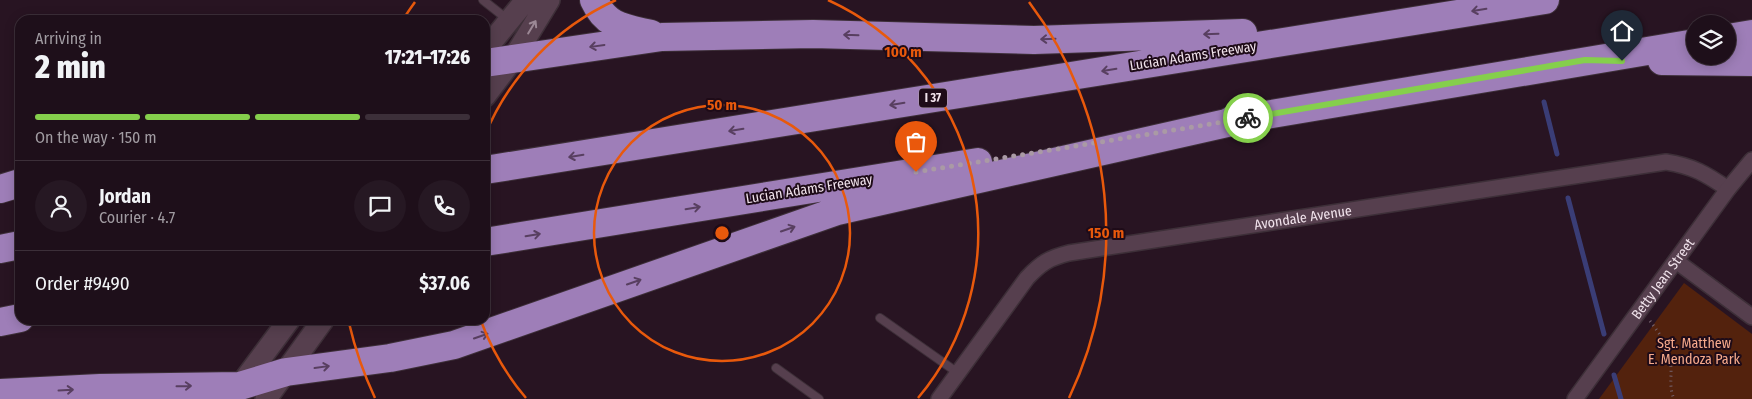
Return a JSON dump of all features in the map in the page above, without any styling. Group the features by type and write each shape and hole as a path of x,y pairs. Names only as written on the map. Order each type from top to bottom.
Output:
{"highway":[{"path":"594,0 599,11 616,26 662,37"},
{"name":"Lucian Adams Freeway","path":"490,169 1545,0"},
{"path":"490,62 662,37 814,34 1034,40 1221,34 1382,26"},
{"path":"1736,37 1752,34"},
{"name":"Lucian Adams Freeway","path":"490,241 1249,118 1686,44"},
{"path":"1585,60 1752,62"},
{"path":"0,393 100,388 236,392 286,372 390,358 454,345 837,211 1249,118"},
{"path":"0,189 15,184"},
{"path":"0,248 15,246"},
{"path":"0,322 15,319"},
{"path":"100,388 146,399"}],"street":[{"path":"490,44 526,0"},
{"path":"490,89 513,59 549,0"},
{"name":"Betty Jean Street","path":"1575,399 1728,189 1752,160"},
{"name":"Avondale Avenue","path":"939,399 1026,278 1039,265 1052,257 1666,162 1685,165 1706,175 1728,189"},
{"path":"1676,261 1752,317"},
{"path":"266,399 320,325"},
{"path":"236,392 284,326"}],"lane":[{"path":"483,0 509,21"},
{"path":"880,318 958,372"},
{"path":"776,368 819,399"}],"path":[{"path":"1642,308 1665,342 1669,352 1671,391 1674,399"}],"green space":[{"name":"Sgt. Matthew E. Mendoza Park","path":"1684,283 1752,334 1752,399 1599,399"}],"waterway":[{"path":"1544,102 1557,154"},
{"path":"1568,198 1604,334"},
{"path":"1614,375 1621,399"}],"way so far":[{"path":"916,172 1248,118"}],"route":[{"path":"1248,118 1585,60 1622,61"}]}
